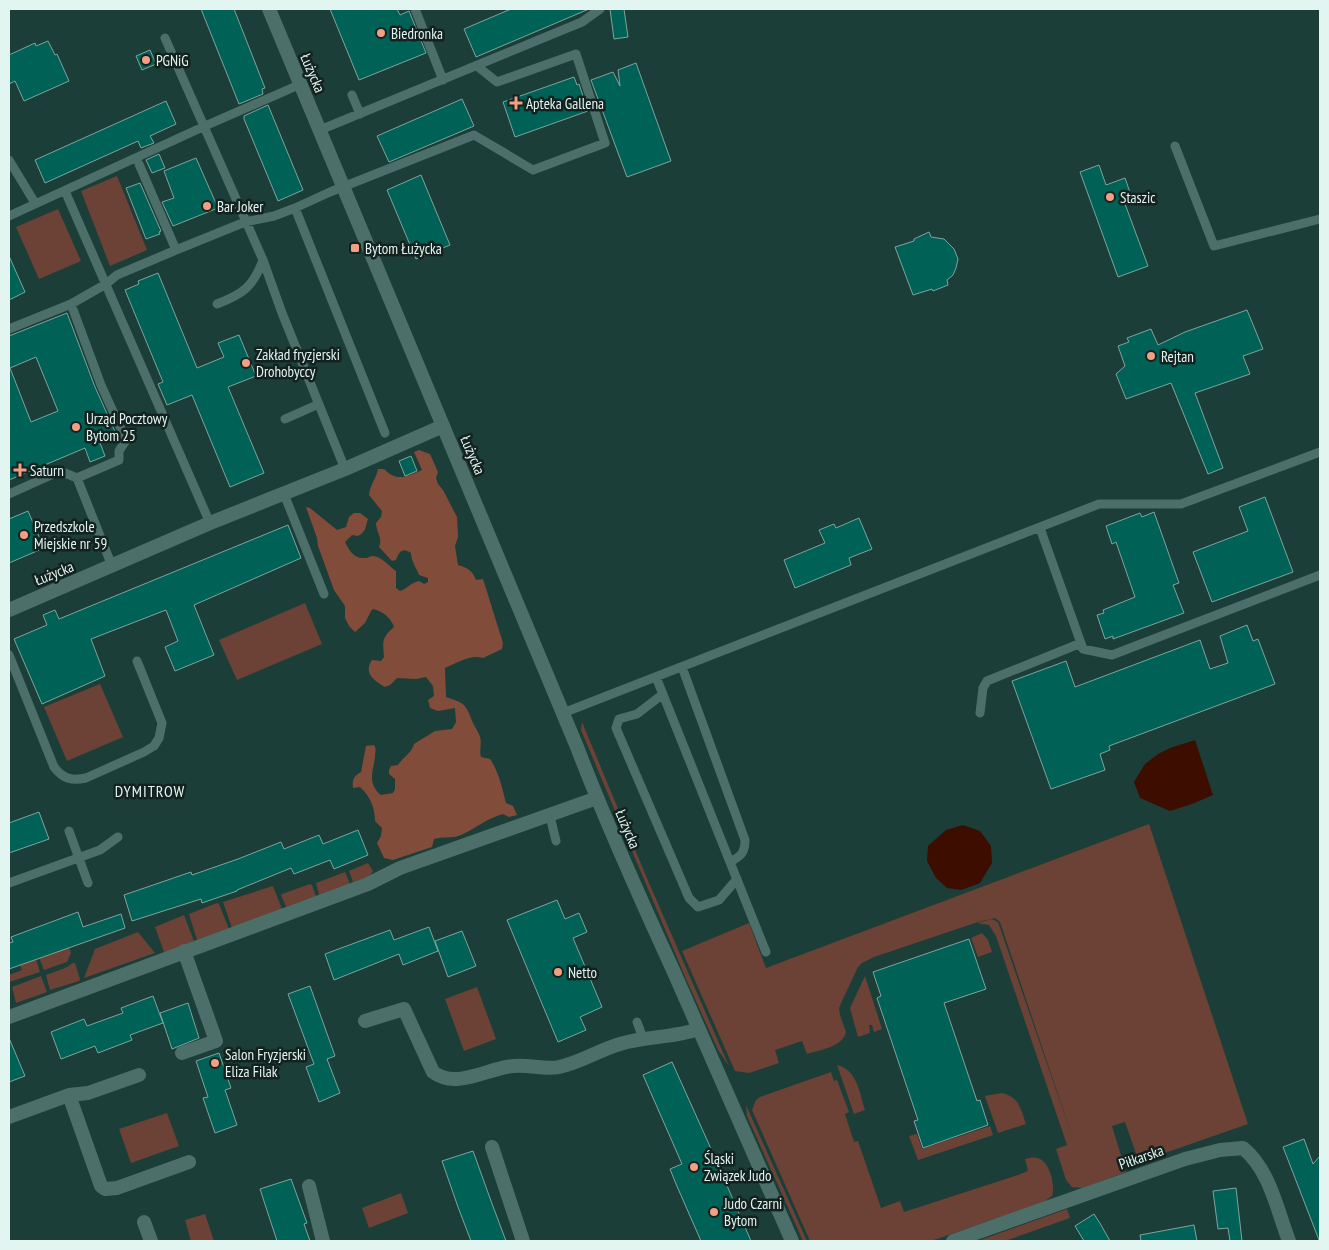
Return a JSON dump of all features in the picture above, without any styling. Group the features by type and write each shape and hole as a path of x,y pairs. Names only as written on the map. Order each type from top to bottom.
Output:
{"street":[{"name":"Łużycka","path":"269,9 643,907 698,1029 731,1091 792,1241"},
{"name":"Łużycka","path":"9,610 210,523 345,469 443,426"},
{"path":"9,1017 368,884 400,868 597,798"},
{"path":"182,1054 216,1041 184,951"},
{"path":"365,1021 404,1009 432,1072 448,1079 464,1078 500,1067 515,1065 540,1068 560,1067 620,1044 643,1038 689,1032 698,1029"},
{"path":"9,1117 69,1095 88,1092 139,1075"},
{"path":"69,1095 101,1186 105,1189 117,1188 189,1162"},
{"path":"492,1147 523,1241"},
{"name":"Piłkarska","path":"953,1241 1065,1198 1184,1159 1220,1150 1243,1148 1263,1171 1289,1241"},
{"path":"309,1186 323,1241"},
{"path":"144,1222 150,1241"}],"lane":[{"path":"414,9 443,80"},
{"path":"320,130 582,22 600,9"},
{"path":"165,38 263,260 282,313 345,469"},
{"path":"9,330 71,304 117,276 176,250 245,222 274,216 295,208 474,135 533,170 605,143 576,54 497,82 477,66"},
{"path":"9,216 301,84"},
{"path":"352,95 360,114"},
{"path":"1175,146 1214,246 1320,220"},
{"path":"9,160 35,204"},
{"path":"139,164 176,250"},
{"path":"64,190 210,523"},
{"path":"295,208 385,433"},
{"path":"216,304 243,292 251,285 263,260"},
{"path":"71,304 101,385 126,440 119,451 119,460 76,478"},
{"path":"285,419 319,404"},
{"path":"563,712 1099,504 1181,504 1320,452"},
{"path":"9,494 60,471 76,478 112,566"},
{"path":"284,494 324,594"},
{"path":"1040,528 1083,648 1112,655 1320,575"},
{"path":"980,713 983,688 987,681 1081,643"},
{"path":"9,655 54,767 60,776 76,780 86,778 144,752 154,746 159,738 162,723 137,661"},
{"path":"682,667 745,840 745,850 740,856 730,862"},
{"path":"656,677 766,952"},
{"path":"663,694 637,714 619,719 616,728 689,898 698,907 719,900 737,879"},
{"path":"550,816 556,841"},
{"path":"69,832 88,883"},
{"path":"9,883 100,850 118,836"},
{"path":"637,1022 643,1038"}],"shaded area":[{"path":"117,176 147,250 110,266 81,191"},
{"path":"58,209 81,261 39,279 16,227"},
{"path":"419,450 430,454 438,472 436,478 438,484 457,517 458,537 455,546 458,565 469,570 476,580 483,579 503,643 502,649 483,658 468,658 445,668 446,697 461,703 466,708 479,735 481,757 490,759 502,786 506,803 513,806 517,815 509,817 503,814 497,816 461,835 434,839 432,847 393,860 384,858 377,843 381,836 382,828 375,821 373,807 369,798 360,787 353,788 354,778 361,772 366,746 374,745 375,748 372,777 374,786 381,795 393,793 395,779 389,774 391,766 398,765 414,744 435,731 452,729 456,722 455,708 438,711 430,708 428,700 434,696 433,686 426,677 416,679 397,678 385,687 371,676 369,669 372,660 381,661 384,657 384,640 394,627 386,615 373,609 365,623 355,632 349,626 345,618 345,606 334,590 306,507 310,508 337,530 346,527 349,517 354,513 360,513 368,519 364,531 358,536 352,535 345,542 352,553 361,558 376,556 385,562 396,571 396,588 400,591 419,581 424,584 428,582 428,578 419,575 411,553 404,550 398,554 396,560 392,561 379,547 380,537 376,523 381,517 382,511 369,495 378,469 384,469 393,476 398,477 411,475 422,470 414,452"},
{"path":"305,603 322,644 237,680 219,640"},
{"path":"100,684 123,737 67,761 44,707"},
{"path":"582,722 649,883 729,1066 718,1050 686,979 581,730"},
{"path":"1195,740 1213,795 1170,811 1140,798 1134,782 1145,764 1170,748"},
{"path":"1149,824 1248,1124 1139,1162 1125,1122 1112,1126 1126,1172 1083,1188 1072,1187 1066,1180 1056,1149 1067,1145 996,936 989,925 977,923 992,919 998,922 1073,1139 1000,922 995,918 978,922 874,957 862,963 858,967 839,1008 846,1032 840,1041 830,1047 807,1054 802,1041 775,1050 779,1063 749,1073 735,1071 682,951 749,923 766,968"},
{"path":"963,825 980,831 991,846 992,863 980,883 961,890 947,888 936,878 927,861 928,846 946,830"},
{"path":"368,863 373,871 370,876 353,882 349,871"},
{"path":"345,872 350,884 319,895 316,883"},
{"path":"310,884 316,896 286,907 282,894"},
{"path":"273,886 282,909 232,928 223,902"},
{"path":"217,903 229,929 197,940 189,914"},
{"path":"184,915 194,941 167,953 164,952 155,927"},
{"path":"138,932 155,953 84,978 95,949"},
{"path":"982,933 988,940 992,952 978,957 971,938"},
{"path":"69,947 71,953 67,962 44,970 39,958"},
{"path":"36,959 40,972 9,982 9,975 22,970 20,965"},
{"path":"75,963 79,981 50,990 46,975"},
{"path":"41,976 47,992 16,1003 12,987"},
{"path":"865,976 882,1029 874,1032 872,1025 869,1025 870,1033 858,1037 850,1008"},
{"path":"477,987 496,1039 464,1051 445,999"},
{"path":"837,1065 849,1071 857,1083 865,1110 854,1114"},
{"path":"831,1072 834,1081 837,1080 849,1112 845,1114 854,1142 858,1141 881,1208 900,1201 904,1212 1018,1175 1028,1171 1025,1159 1032,1158 1041,1160 1048,1168 1053,1186 1052,1196 1044,1202 931,1241 810,1241 752,1110 756,1100 760,1097"},
{"path":"1002,1093 1016,1101 1026,1124 998,1133 985,1096"},
{"path":"746,1105 807,1241 803,1241 747,1116"},
{"path":"167,1113 179,1146 131,1163 119,1129"},
{"path":"990,1126 993,1135 918,1160 909,1136 917,1134 922,1149"},
{"path":"401,1193 408,1213 369,1228 362,1208"},
{"path":"1067,1209 1070,1218 1005,1241 978,1241"},
{"path":"205,1214 214,1241 191,1241 185,1220"}],"building":[{"path":"201,9 234,9 265,88 262,89 263,94 239,104"},
{"name":"Biedronka","path":"330,9 397,9 400,15 409,11 426,53 359,80"},
{"path":"511,9 589,9 476,57 464,29"},
{"path":"610,9 624,9 628,37 614,39"},
{"path":"48,41 55,55 57,54 69,81 24,101 15,81 9,84 9,55 35,43 36,46"},
{"name":"PGNiG","path":"150,50 156,64 142,70 136,56"},
{"path":"636,63 671,161 627,177 591,80 613,72 620,86 618,70"},
{"path":"574,77 577,85 579,84 588,111 515,137 503,102"},
{"path":"462,99 474,126 389,162 377,136"},
{"path":"166,101 176,124 150,136 154,143 141,148 138,141 45,183 35,160"},
{"path":"268,105 303,190 278,201 244,119 244,116"},
{"path":"159,154 165,168 152,173 146,160"},
{"path":"196,158 218,208 173,226 162,202 174,198 164,171"},
{"path":"1099,165 1106,185 1125,178 1133,201 1125,204 1148,266 1118,277 1080,172"},
{"path":"421,175 450,245 416,259 387,190"},
{"path":"140,183 161,231 159,232 160,234 146,239 126,188"},
{"path":"929,232 931,237 944,239 954,249 958,259 956,268 953,275 947,280 948,285 933,291 932,289 913,295 895,247 914,241 914,239"},
{"path":"9,256 25,292 9,300"},
{"path":"158,273 197,368 224,357 218,343 239,335 256,376 228,387 264,473 230,487 192,395 167,405 158,384 163,382 125,290 139,284 138,281"},
{"path":"1247,310 1263,349 1243,356 1250,374 1195,393 1223,468 1208,474 1171,383 1126,399 1116,374 1125,366 1118,346 1129,342 1127,338 1151,329 1158,345 1185,332"},
{"path":"67,313 95,387 117,436 100,443 105,456 90,462 85,448 9,480 9,336","holes":["36,357 58,411 31,422 10,368"]},
{"path":"411,456 417,471 405,476 399,461"},
{"path":"1265,497 1293,572 1212,602 1193,552 1248,531 1239,507"},
{"name":"Przedszkole Miejskie nr 59","path":"28,511 44,548 9,563 9,519"},
{"path":"1154,512 1179,583 1173,585 1184,613 1113,639 1113,636 1105,639 1097,615 1104,613 1103,610 1135,597 1116,542 1112,544 1106,526 1140,513 1142,517"},
{"path":"859,518 872,549 849,558 851,565 795,588 784,560 825,543 819,530 834,524 836,528"},
{"path":"288,525 301,558 194,605 214,655 175,671 165,647 178,641 166,610 91,639 105,676 42,704 14,639 47,625 43,615 55,610 59,619"},
{"path":"1247,625 1253,641 1258,639 1275,684 1109,746 1110,750 1100,754 1105,770 1051,789 1012,681 1066,661 1075,687 1200,640 1210,669 1228,663 1220,636"},
{"path":"39,812 49,839 9,853 9,823"},
{"path":"358,830 368,855 334,869 330,860 294,874 291,868 237,891 202,903 201,899 132,921 124,895 191,872 192,875 281,842 284,849 319,835 323,844"},
{"name":"Netto","path":"557,900 565,919 579,913 587,932 573,938 602,1007 580,1017 586,1030 558,1042 507,920"},
{"path":"78,912 83,927 121,914 125,928 9,969 9,943 13,942 11,937"},
{"path":"429,927 438,951 403,965 399,954 334,980 325,954 390,930 394,940"},
{"path":"462,931 476,966 448,977 435,941"},
{"path":"969,939 986,989 944,1003 977,1101 980,1100 988,1125 923,1148 914,1121 918,1120 877,998 881,996 873,972"},
{"path":"310,986 335,1056 327,1059 340,1093 319,1102 306,1067 314,1064 288,994"},
{"path":"153,996 163,1023 130,1035 132,1040 98,1053 95,1046 61,1059 51,1032 84,1019 87,1026 123,1013 121,1008"},
{"path":"188,1003 199,1038 172,1049 160,1013"},
{"path":"9,1038 25,1076 9,1082"},
{"path":"219,1053 231,1088 225,1090 237,1125 215,1133 203,1098 208,1097 196,1061"},
{"path":"672,1062 751,1241 701,1241 670,1169 682,1164 643,1075"},
{"path":"1304,1139 1313,1164 1320,1156 1319,1240 1283,1147"},
{"path":"473,1151 506,1241 471,1241 458,1207 442,1161"},
{"path":"291,1179 307,1223 304,1224 310,1241 277,1241 260,1189"},
{"path":"1236,1188 1242,1241 1230,1241 1228,1228 1218,1229 1213,1191"},
{"path":"1094,1214 1110,1241 1084,1241 1075,1226"},
{"path":"1194,1225 1197,1241 1141,1241 1140,1235"}],"place":[{"name":"Biedronka","path":"381,33"},
{"name":"PGNiG","path":"146,60"},
{"name":"Apteka Gallena","path":"516,103"},
{"name":"Staszic","path":"1110,197"},
{"name":"Bar Joker","path":"207,206"},
{"name":"Bytom Łużycka","path":"355,248"},
{"name":"Rejtan","path":"1151,356"},
{"name":"Zakład fryzjerski Drohobyccy","path":"246,363"},
{"name":"Urząd Pocztowy Bytom 25","path":"76,427"},
{"name":"Saturn","path":"20,470"},
{"name":"Przedszkole Miejskie nr 59","path":"24,535"},
{"name":"Netto","path":"558,972"},
{"name":"Salon Fryzjerski Eliza Filak","path":"215,1063"},
{"name":"Śląski Związek Judo","path":"694,1167"},
{"name":"Judo Czarni Bytom","path":"714,1212"}],"district":[{"name":"DYMITROW","path":"150,791"}]}
